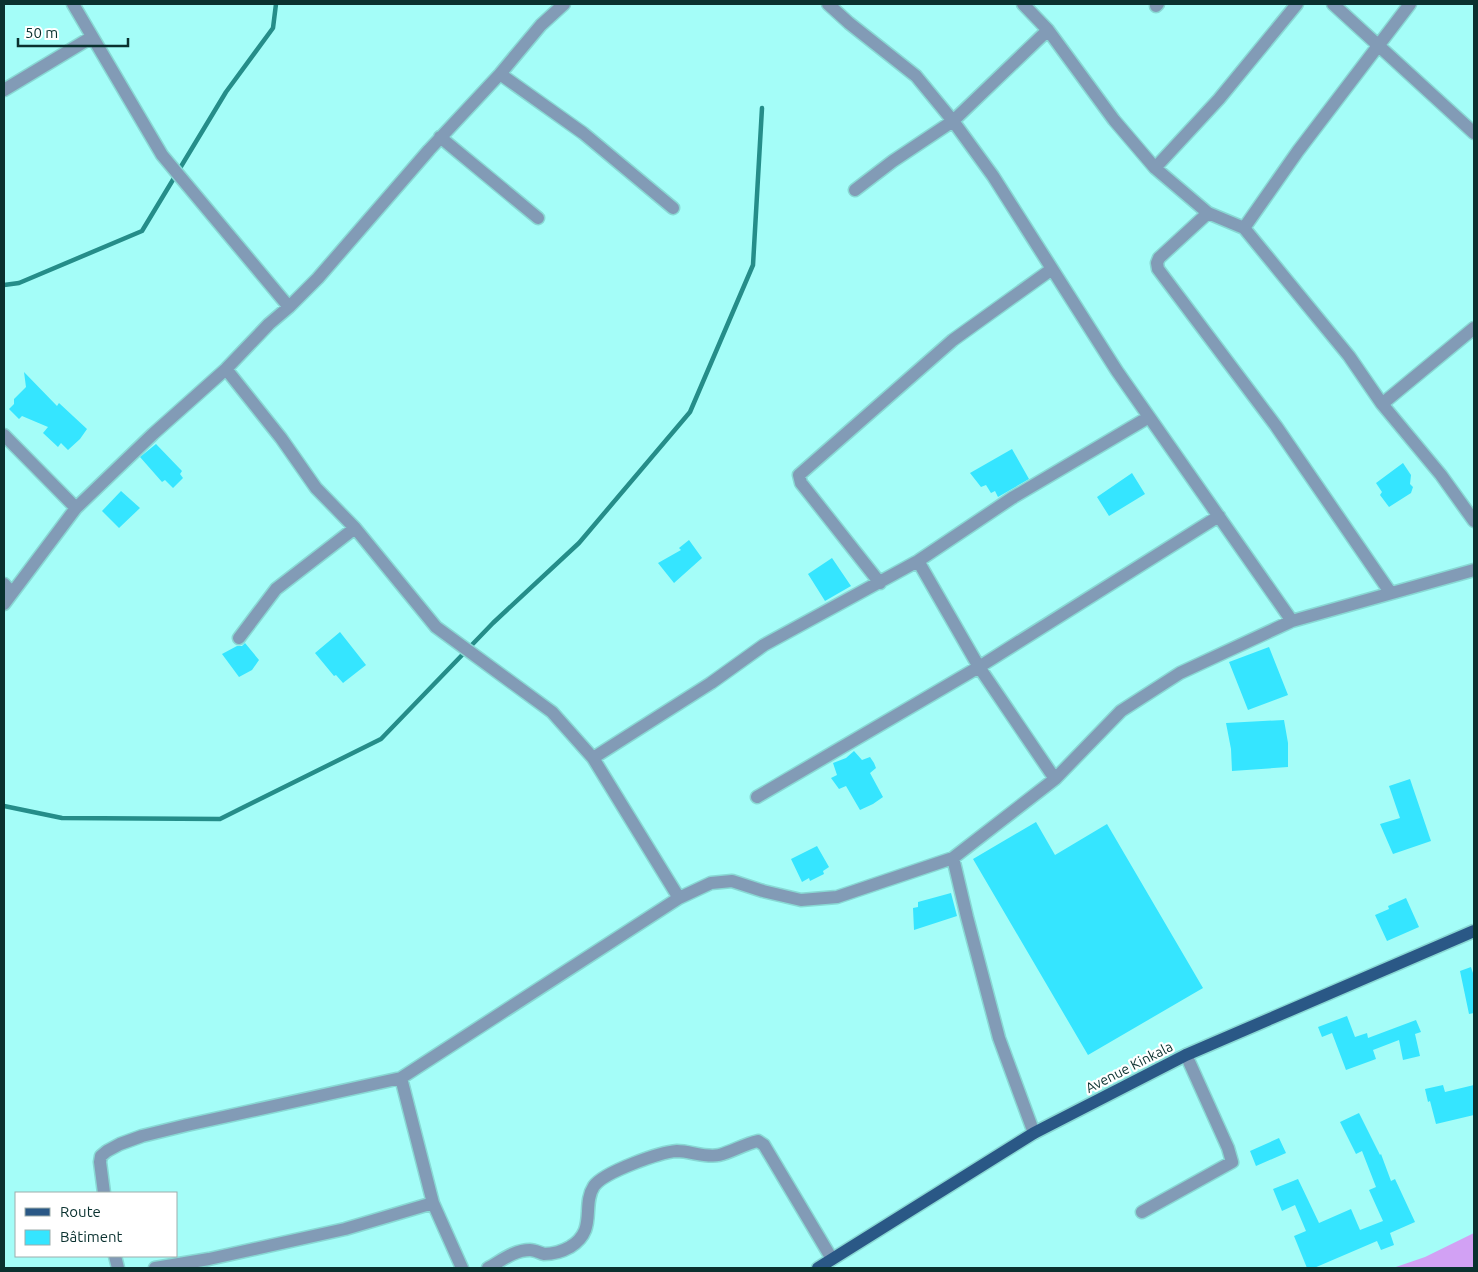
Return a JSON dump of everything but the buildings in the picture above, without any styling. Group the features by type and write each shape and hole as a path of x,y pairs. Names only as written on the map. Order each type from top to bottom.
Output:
{"main road":[{"name":"Avenue Kinkala","path":"818,1268 1034,1133 1186,1055 1474,931"}],"street":[{"path":"72,4 162,155 289,308"},
{"path":"4,604 8,588 76,508 153,434 226,369 269,324 289,308 318,278 440,137 500,74 541,25 564,4"},
{"path":"828,4 916,76 953,121 994,176 1117,371 1292,621"},
{"path":"1024,4 1048,30 1114,120 1155,168 1208,213 1244,228 1343,349 1382,404 1442,475 1474,521"},
{"path":"1155,168 1218,99 1297,4"},
{"path":"1333,4 1474,133"},
{"path":"1244,228 1298,151 1410,4"},
{"path":"855,190 893,161 953,121 1048,30"},
{"path":"4,90 92,37"},
{"path":"500,74 583,133 672,208"},
{"path":"440,137 538,218"},
{"path":"1208,213 1159,258 1157,263 1158,269 1276,426 1390,592"},
{"path":"880,583 801,483 799,475 953,340 1052,269"},
{"path":"1382,404 1474,328"},
{"path":"226,369 281,438 316,488 356,528 436,627 552,712 592,758 679,898"},
{"path":"592,758 711,683 764,645 918,561 1012,498 1149,417"},
{"path":"4,435 76,508"},
{"path":"757,797 979,668 1219,516"},
{"path":"239,638 276,589 356,528"},
{"path":"918,561 979,668 1055,778"},
{"path":"104,1192 100,1162 101,1156 106,1151 142,1136 401,1078 679,898 711,883 732,881 763,892 801,900 837,897 953,858 1055,778 1121,712 1180,673 1292,621 1474,570"},
{"path":"953,858 999,1038 1034,1133"},
{"path":"1142,1212 1232,1162 1228,1148 1186,1055"},
{"path":"401,1078 433,1203 462,1268"},
{"path":"488,1268 514,1253 530,1250 544,1254 557,1252 569,1248 581,1239 587,1224 593,1188 599,1181 613,1173 658,1154 678,1151 717,1156 758,1141 764,1145 832,1258"},
{"path":"155,1268 345,1229 433,1203"}],"shaded area":[{"path":"1474,1233 1474,1268 1393,1268 1425,1257"}],"waterway":[{"path":"4,285 19,283 142,231 226,92 273,28 276,4"},
{"path":"4,806 62,818 220,819 381,739 493,623 579,543 690,412 753,265 762,108"}]}
